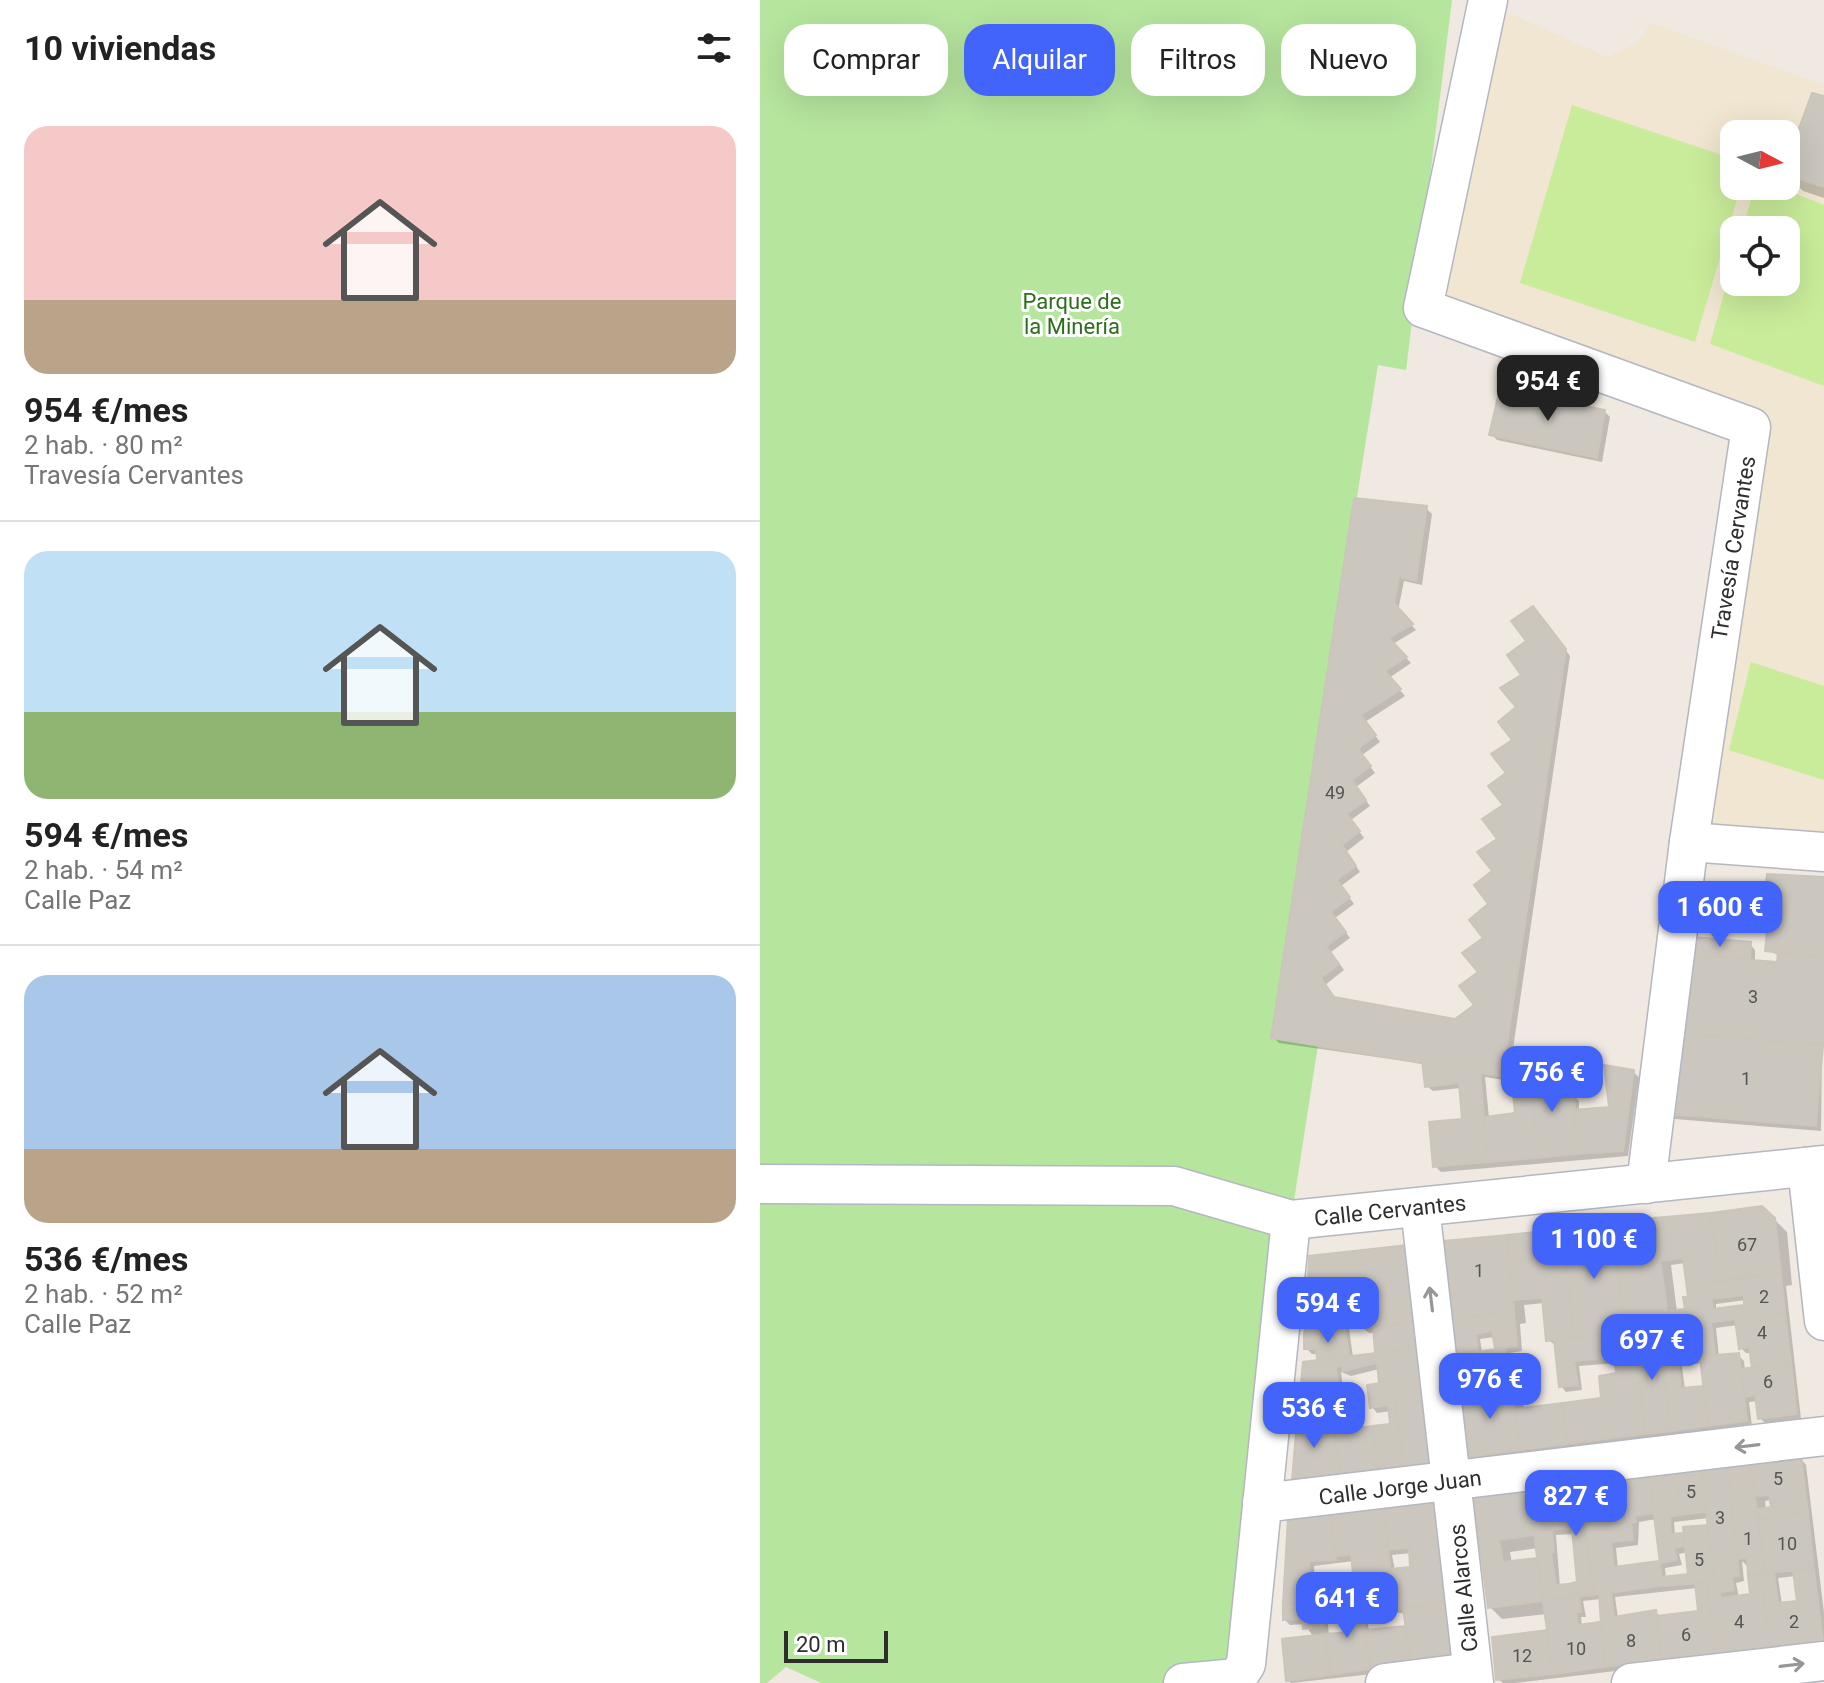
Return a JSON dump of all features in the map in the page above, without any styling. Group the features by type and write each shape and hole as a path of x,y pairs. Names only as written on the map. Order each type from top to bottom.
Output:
{"street":[{"name":"Travesía Cervantes","path":"1488,0 1423,308 1751,427 1689,842 1646,1184"},
{"path":"1689,842 1824,852"},
{"path":"1815,1166 1824,1321"},
{"name":"Calle Cervantes","path":"1291,1220 1815,1166"},
{"path":"760,1184 1174,1186 1291,1220 1242,1675 1183,1683"},
{"name":"Calle Alarcos","path":"1420,1207 1473,1678"},
{"name":"Calle Jorge Juan","path":"1262,1503 1824,1436"},
{"path":"1631,1683 1824,1661"},
{"path":"1385,1683 1473,1678"}],"shaded area":[{"path":"1487,3 1607,57 1638,43 1651,23 1824,85 1824,852 1689,842 1751,427 1423,308"}],"green space":[{"name":"Parque de la Minería","path":"760,0 1452,0 1406,370 1378,365 1271,1037 1318,1045 1291,1220 1246,1664 1183,1683 821,1683 786,1667 767,1683 760,1683"},
{"path":"1572,105 1720,154 1720,200 1737,200 1732,216 1720,216 1720,257 1695,342 1520,283"},
{"path":"1800,195 1824,205 1824,386 1710,344 1723,296 1800,296 1800,216 1746,216 1751,200 1800,200"},
{"path":"1751,662 1824,686 1824,780 1729,750"}],"building":[{"path":"1812,93 1824,96 1824,187 1800,179 1800,126"},
{"path":"1500,388 1605,410 1597,458 1489,435"},
{"path":"1354,498 1427,506 1416,581 1399,577 1394,603 1413,624 1389,638 1407,657 1385,671 1401,689 1361,715 1376,735 1358,749 1371,766 1352,780 1366,800 1347,814 1360,831 1342,845 1356,866 1337,880 1350,897 1331,912 1346,932 1326,946 1339,964 1321,978 1334,997 1455,1019 1474,1005 1459,986 1478,972 1462,953 1483,938 1469,920 1488,904 1474,885 1492,871 1477,852 1497,839 1482,819 1503,805 1488,786 1506,773 1491,754 1512,740 1498,722 1516,707 1500,688 1521,675 1507,655 1526,641 1511,621 1533,606 1566,649 1506,1051 1502,1051 1499,1076 1271,1038"},
{"path":"1767,874 1824,877 1824,957 1765,951 1768,921 1764,922 1763,915"},
{"path":"1692,937 1751,942 1750,960 1689,955"},
{"path":"1778,952 1824,957 1824,1045 1676,1033 1689,955 1777,962"},
{"path":"1676,1033 1823,1045 1816,1126 1668,1114"},
{"path":"1531,1054 1548,1056 1551,1089 1560,1089 1560,1094 1574,1093 1577,1154 1537,1158"},
{"path":"1422,1060 1480,1072 1488,1162 1433,1167 1429,1122 1462,1119 1459,1083 1425,1087"},
{"path":"1604,1065 1634,1070 1623,1151 1577,1154 1574,1110 1609,1107"},
{"path":"1532,1073 1537,1158 1488,1162 1484,1117 1515,1113 1511,1075"},
{"path":"1762,1206 1775,1218 1781,1273 1721,1280 1710,1213"},
{"path":"1710,1213 1721,1280 1711,1283 1713,1322 1669,1326 1667,1311 1685,1309 1683,1297 1688,1297 1683,1258 1661,1261 1655,1218"},
{"path":"1655,1218 1669,1326 1625,1333 1613,1224"},
{"path":"1613,1224 1625,1333 1574,1338 1562,1229"},
{"path":"1562,1229 1574,1338 1546,1341 1542,1298 1513,1300 1507,1235"},
{"path":"1507,1235 1514,1311 1451,1319 1444,1241"},
{"path":"1407,1245 1410,1296 1307,1308 1309,1256"},
{"path":"1781,1273 1785,1313 1713,1322 1711,1309 1744,1305 1744,1295 1712,1299 1711,1283"},
{"path":"1410,1296 1415,1322 1361,1328 1361,1314 1344,1316 1345,1330 1304,1336 1307,1308"},
{"path":"1514,1311 1517,1346 1495,1349 1492,1331 1476,1334 1478,1351 1456,1354 1451,1319"},
{"path":"1785,1313 1791,1362 1752,1368 1749,1347 1739,1349 1735,1319"},
{"path":"1415,1322 1417,1348 1375,1353 1373,1327"},
{"path":"1711,1322 1715,1355 1739,1353 1747,1421 1708,1426 1696,1324"},
{"path":"1696,1324 1700,1358 1678,1360 1681,1388 1703,1386 1708,1426 1671,1431 1658,1328"},
{"path":"1658,1328 1671,1431 1645,1434 1633,1332"},
{"path":"1345,1330 1349,1356 1317,1360 1316,1349 1304,1349 1304,1336"},
{"path":"1633,1332 1645,1434 1567,1444 1562,1403 1601,1398 1599,1376 1616,1373 1614,1357 1574,1361 1578,1385 1559,1387 1554,1340"},
{"path":"1417,1348 1421,1378 1379,1383 1377,1363 1343,1371 1342,1366 1336,1367 1339,1388 1300,1393 1303,1362"},
{"path":"1505,1348 1508,1364 1492,1366 1493,1381 1460,1385 1456,1354"},
{"path":"1791,1362 1797,1414 1758,1419 1755,1395 1745,1397 1741,1369"},
{"path":"1421,1378 1432,1459 1430,1463 1403,1466 1393,1381"},
{"path":"1510,1379 1521,1450 1468,1457 1460,1385 1479,1383 1482,1411 1496,1410 1493,1381"},
{"path":"1393,1381 1403,1466 1377,1470 1373,1426 1390,1424 1388,1405 1370,1408 1367,1385"},
{"path":"1346,1387 1348,1403 1353,1402 1356,1428 1373,1426 1377,1470 1340,1474 1329,1389"},
{"path":"1562,1403 1567,1444 1521,1450 1515,1409"},
{"path":"1298,1410 1315,1411 1313,1433 1334,1431 1340,1474 1292,1480"},
{"path":"1801,1457 1808,1512 1759,1519 1757,1509 1771,1507 1769,1495 1755,1496 1751,1464"},
{"path":"1751,1464 1765,1573 1748,1576 1747,1558 1737,1559 1727,1467"},
{"path":"1727,1467 1739,1576 1714,1580 1701,1469"},
{"path":"1701,1469 1706,1512 1681,1515 1676,1473"},
{"path":"1676,1473 1681,1515 1670,1517 1671,1534 1683,1533 1685,1546 1674,1548 1677,1560 1660,1563 1649,1476"},
{"path":"1649,1476 1654,1513 1635,1516 1636,1522 1631,1523 1633,1540 1611,1542 1614,1567 1660,1561 1662,1586 1594,1595 1578,1483"},
{"path":"1578,1483 1594,1595 1569,1597 1568,1584 1577,1582 1572,1529 1560,1529 1556,1487"},
{"path":"1556,1487 1560,1529 1552,1530 1554,1552 1551,1552 1556,1585 1568,1584 1569,1597 1543,1601 1528,1490"},
{"path":"1528,1490 1534,1535 1499,1540 1503,1562 1537,1558 1543,1601 1488,1608 1473,1496"},
{"path":"1435,1500 1448,1603 1396,1609 1391,1569 1410,1567 1409,1548 1388,1550 1384,1507"},
{"path":"1384,1507 1395,1605 1373,1604 1369,1581 1354,1583 1351,1555 1336,1556 1330,1513"},
{"path":"1808,1512 1814,1569 1765,1573 1759,1519"},
{"path":"1330,1513 1336,1560 1309,1561 1310,1583 1328,1581 1331,1603 1283,1603 1288,1519"},
{"path":"1708,1525 1714,1580 1689,1584 1683,1527"},
{"path":"1814,1569 1823,1641 1770,1647 1761,1575 1774,1572 1778,1603 1797,1601 1793,1571"},
{"path":"1688,1574 1689,1584 1662,1586 1662,1577"},
{"path":"1761,1575 1770,1647 1715,1654 1707,1581 1732,1578 1734,1590 1720,1593 1721,1598 1750,1594 1748,1576"},
{"path":"1707,1581 1715,1654 1661,1660 1657,1616 1698,1611 1695,1583"},
{"path":"1350,1585 1351,1604 1342,1603 1341,1587"},
{"path":"1611,1592 1614,1617 1656,1610 1661,1660 1604,1667 1599,1594"},
{"path":"1579,1596 1581,1612 1576,1612 1578,1625 1601,1622 1604,1667 1553,1674 1543,1601"},
{"path":"1283,1603 1321,1604 1324,1627 1303,1629 1302,1619 1283,1620"},
{"path":"1362,1603 1373,1604 1374,1618 1364,1619"},
{"path":"1362,1603 1370,1669 1330,1675 1325,1634 1352,1632 1350,1616 1323,1619 1321,1604"},
{"path":"1448,1603 1454,1658 1411,1664 1403,1609"},
{"path":"1405,1626 1411,1664 1370,1669 1365,1630"},
{"path":"1547,1630 1553,1674 1496,1680 1492,1637"},
{"path":"1325,1634 1330,1675 1286,1681 1282,1639"}]}
